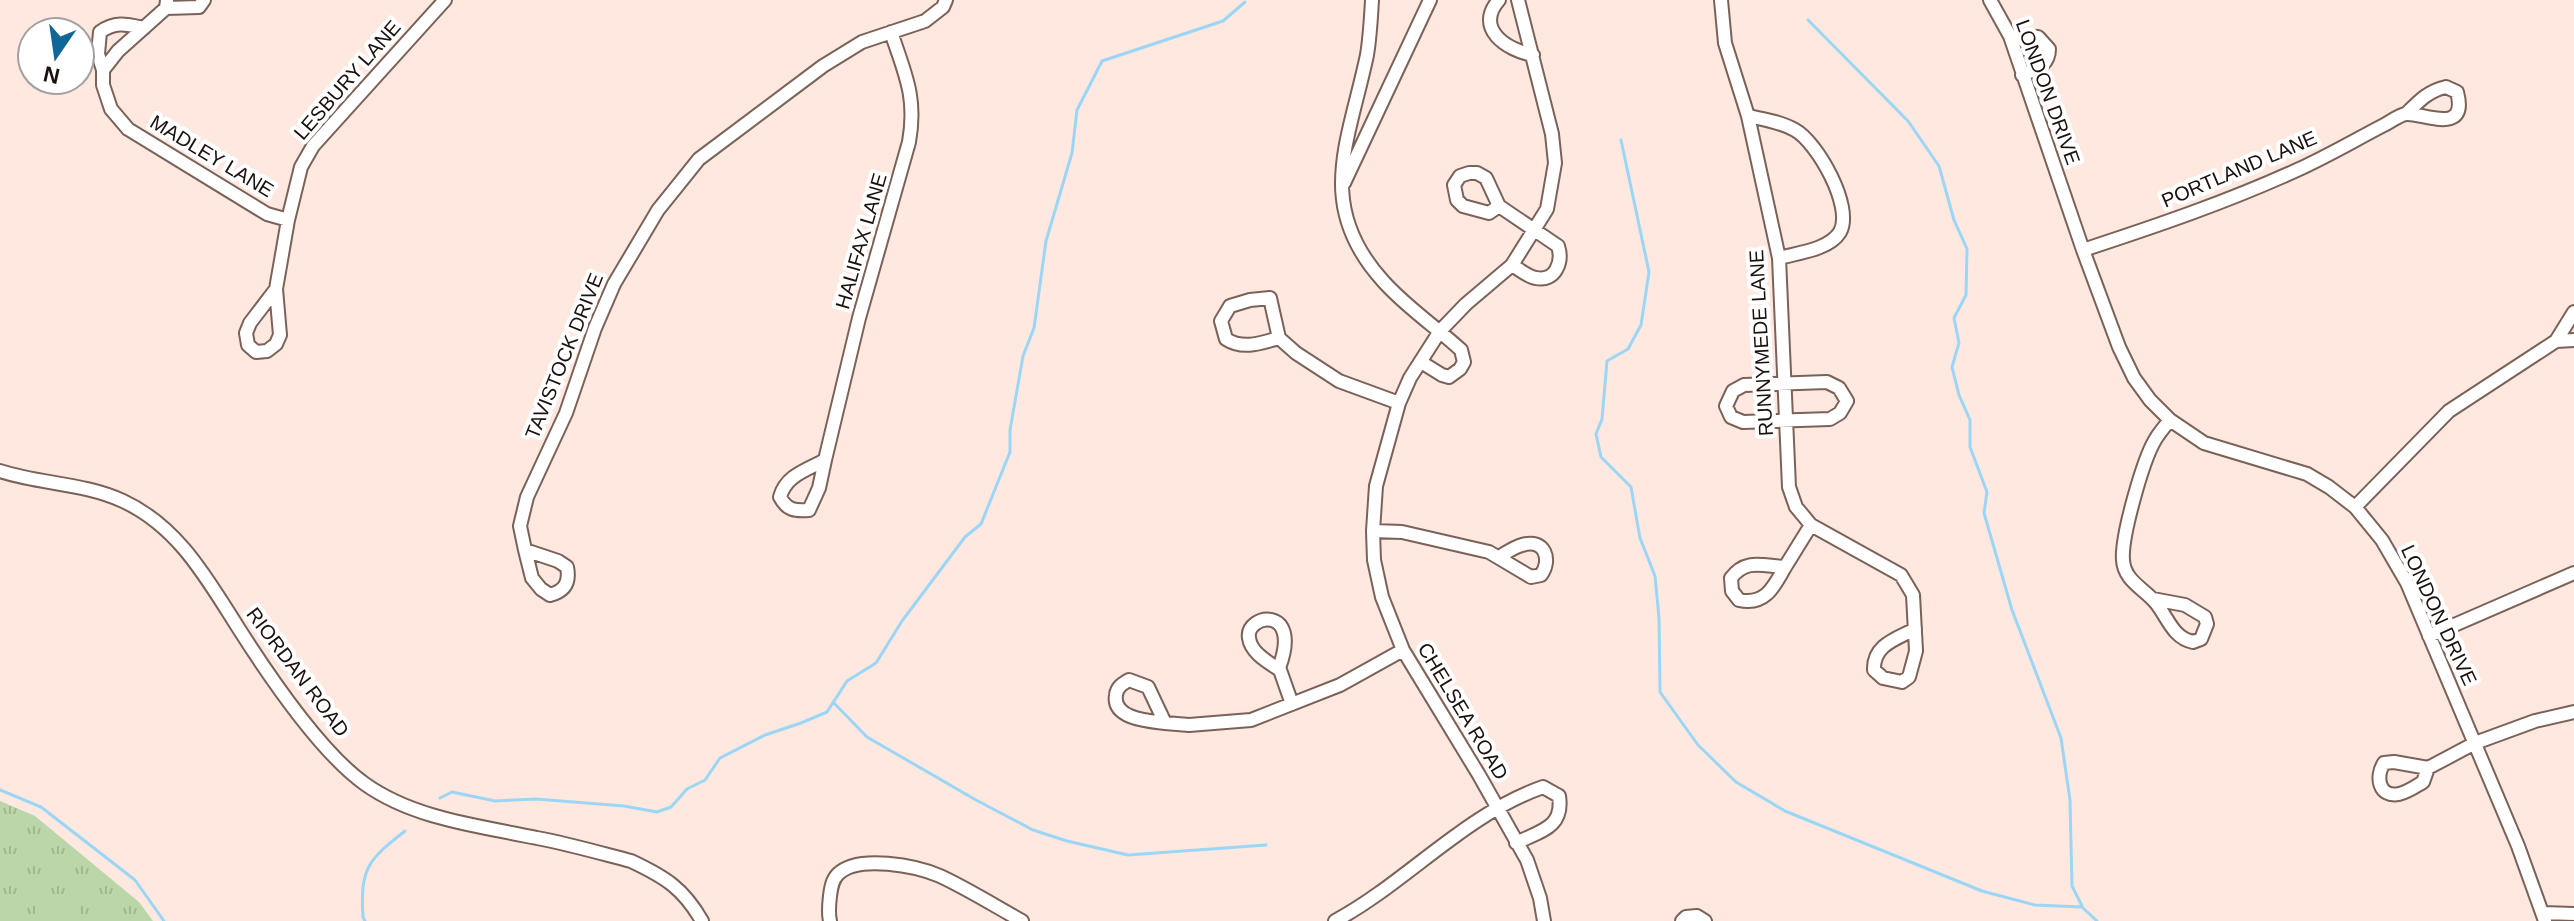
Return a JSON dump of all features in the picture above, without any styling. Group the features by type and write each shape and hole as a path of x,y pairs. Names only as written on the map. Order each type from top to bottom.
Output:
{"street":[{"path":"103,70 118,51 167,4 199,7 204,0"},
{"name":"LESBURY LANE","path":"276,289 246,333 248,345 256,352 267,351 276,344 280,335 276,289 301,167 313,146 445,0"},
{"name":"TAVISTOCK DRIVE","path":"525,550 520,526 527,497 566,413 595,328 614,284 658,210 699,159 823,66 862,42 925,21 943,7 946,0"},
{"path":"1372,0 1367,52 1344,150 1343,210 1354,239 1381,279 1413,311 1461,350 1464,362 1449,377 1421,362"},
{"path":"1341,189 1430,0"},
{"path":"1499,0 1491,8 1490,20 1497,37 1514,50 1533,55"},
{"name":"CHELSEA ROAD","path":"1518,0 1552,134 1555,163 1547,209 1512,265 1440,331 1410,378 1399,403 1376,486 1373,531 1374,560 1382,597 1403,650 1527,860 1544,921"},
{"name":"RUNNYMEDE LANE","path":"1721,0 1725,43 1748,116 1779,258 1789,487 1796,507 1811,525 1901,575 1913,595 1915,629 1916,651 1909,677 1902,682 1883,678 1874,670 1874,658 1881,648 1915,629"},
{"name":"LONDON DRIVE","path":"1990,0 2010,36 2083,250 2119,347 2134,378 2170,420 2204,443 2307,474 2355,507 2382,540 2401,572 2475,743 2544,917"},
{"name":"MADLEY LANE","path":"144,28 121,23 108,25 100,32 98,54 111,109 128,129 267,214 288,220"},
{"name":"HALIFAX LANE","path":"825,460 859,318 912,123 912,96 891,32"},
{"path":"2010,36 2038,37 2049,49 2045,64 2022,75"},
{"name":"PORTLAND LANE","path":"2083,250 2172,221 2232,197 2298,169 2406,114"},
{"path":"1748,116 1797,131 1829,171 1842,210 1839,233 1818,248 1779,258"},
{"path":"1499,206 1558,246 1561,255 1555,272 1546,278 1539,279 1512,265"},
{"path":"1279,338 1257,344 1233,343 1226,339 1221,321 1230,306 1270,298 1279,338 1303,358 1339,381 1399,403"},
{"path":"2355,507 2449,411 2556,341 2574,312"},
{"path":"2556,341 2574,340"},
{"path":"1827,382 1839,388 1847,401 1840,413 1830,419 1786,420 1743,422 1731,417 1726,406 1733,391 1744,385 1785,383 1827,382"},
{"path":"2153,599 2132,581 2123,561 2143,467 2155,438 2170,420"},
{"name":"RIORDAN ROAD","path":"4,475 66,484 122,501 171,533 205,573 240,631 306,723 365,784 420,811 631,861 661,875 690,899 702,921"},
{"path":"1785,567 1811,525"},
{"path":"1373,531 1402,532 1499,557"},
{"path":"2429,636 2574,573"},
{"path":"1165,723 1189,725 1251,720 1340,685 1403,650"},
{"path":"1280,670 1292,704"},
{"path":"2428,768 2475,743 2535,721 2574,712"},
{"path":"1340,920 1497,808 1543,787 1559,796 1562,811 1554,825 1516,843"},
{"path":"830,921 832,884 839,872 858,865 884,863 911,867 938,876 1022,921"},
{"path":"2544,917 2574,914"},
{"path":"1682,921 1686,917 1697,916 1705,921"}],"green space":[{"path":"0,801 35,816 139,902 153,921 0,921"},
{"path":"53,901 77,908 84,921 40,921 37,913 39,907"}],"waterway":[{"path":"440,798 452,792 495,801 536,799 624,806 657,812 671,807 687,789 705,780 720,758 765,735 827,712 847,681 876,663 902,621 965,537 981,524 1010,452 1010,430 1023,356 1034,328 1046,241 1072,153 1077,110 1102,61 1223,21 1245,2"},
{"path":"1808,20 1908,121 1939,166 1954,220 1967,249 1966,295 1954,318 1959,343 1952,367 1970,420 1970,447 1987,492 1984,513 2012,610 2061,738 2070,800 2072,886 2082,906"},
{"path":"1621,140 1649,272 1641,325 1628,349 1607,361 1602,419 1596,434 1601,457 1631,487 1640,538 1655,576 1660,692 1698,745 1736,782 1785,811 1982,891 2035,905 2082,907 2097,921"},
{"path":"833,702 867,737 1033,830 1128,855 1266,845"},
{"path":"0,790 41,807 135,880 164,921"},
{"path":"365,921 362,900 369,866 382,850 405,831"}]}
